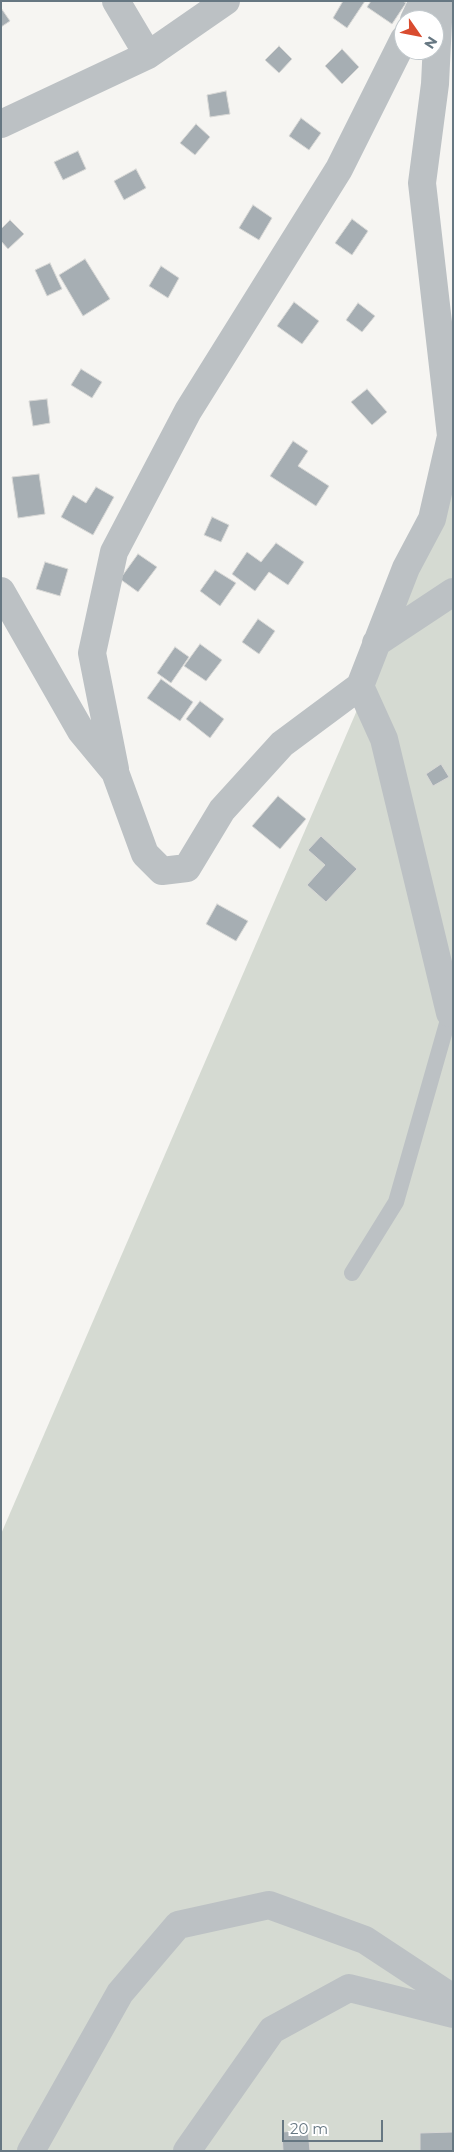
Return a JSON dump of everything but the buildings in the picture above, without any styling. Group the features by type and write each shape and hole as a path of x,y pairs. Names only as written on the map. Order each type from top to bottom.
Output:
{"street":[{"path":"116,1 148,55"},
{"path":"1,124 148,55 226,1"},
{"path":"394,59 339,169 188,411 114,552 92,653 115,772 145,854 162,872 187,868 222,810 282,744 360,686 406,568 432,519 452,435 422,183 435,84 439,1"},
{"path":"1,591 81,731 115,772"},
{"path":"376,643 453,592"},
{"path":"360,686 384,739 451,1011"},
{"path":"31,2151 120,1993 178,1925 269,1905 365,1940 453,1998"},
{"path":"187,2151 272,2030 349,1988 453,2014"}],"lane":[{"path":"352,1273 396,1202 451,1011"}],"shaded area":[{"path":"453,488 453,2151 1,2151 1,1534"}]}
